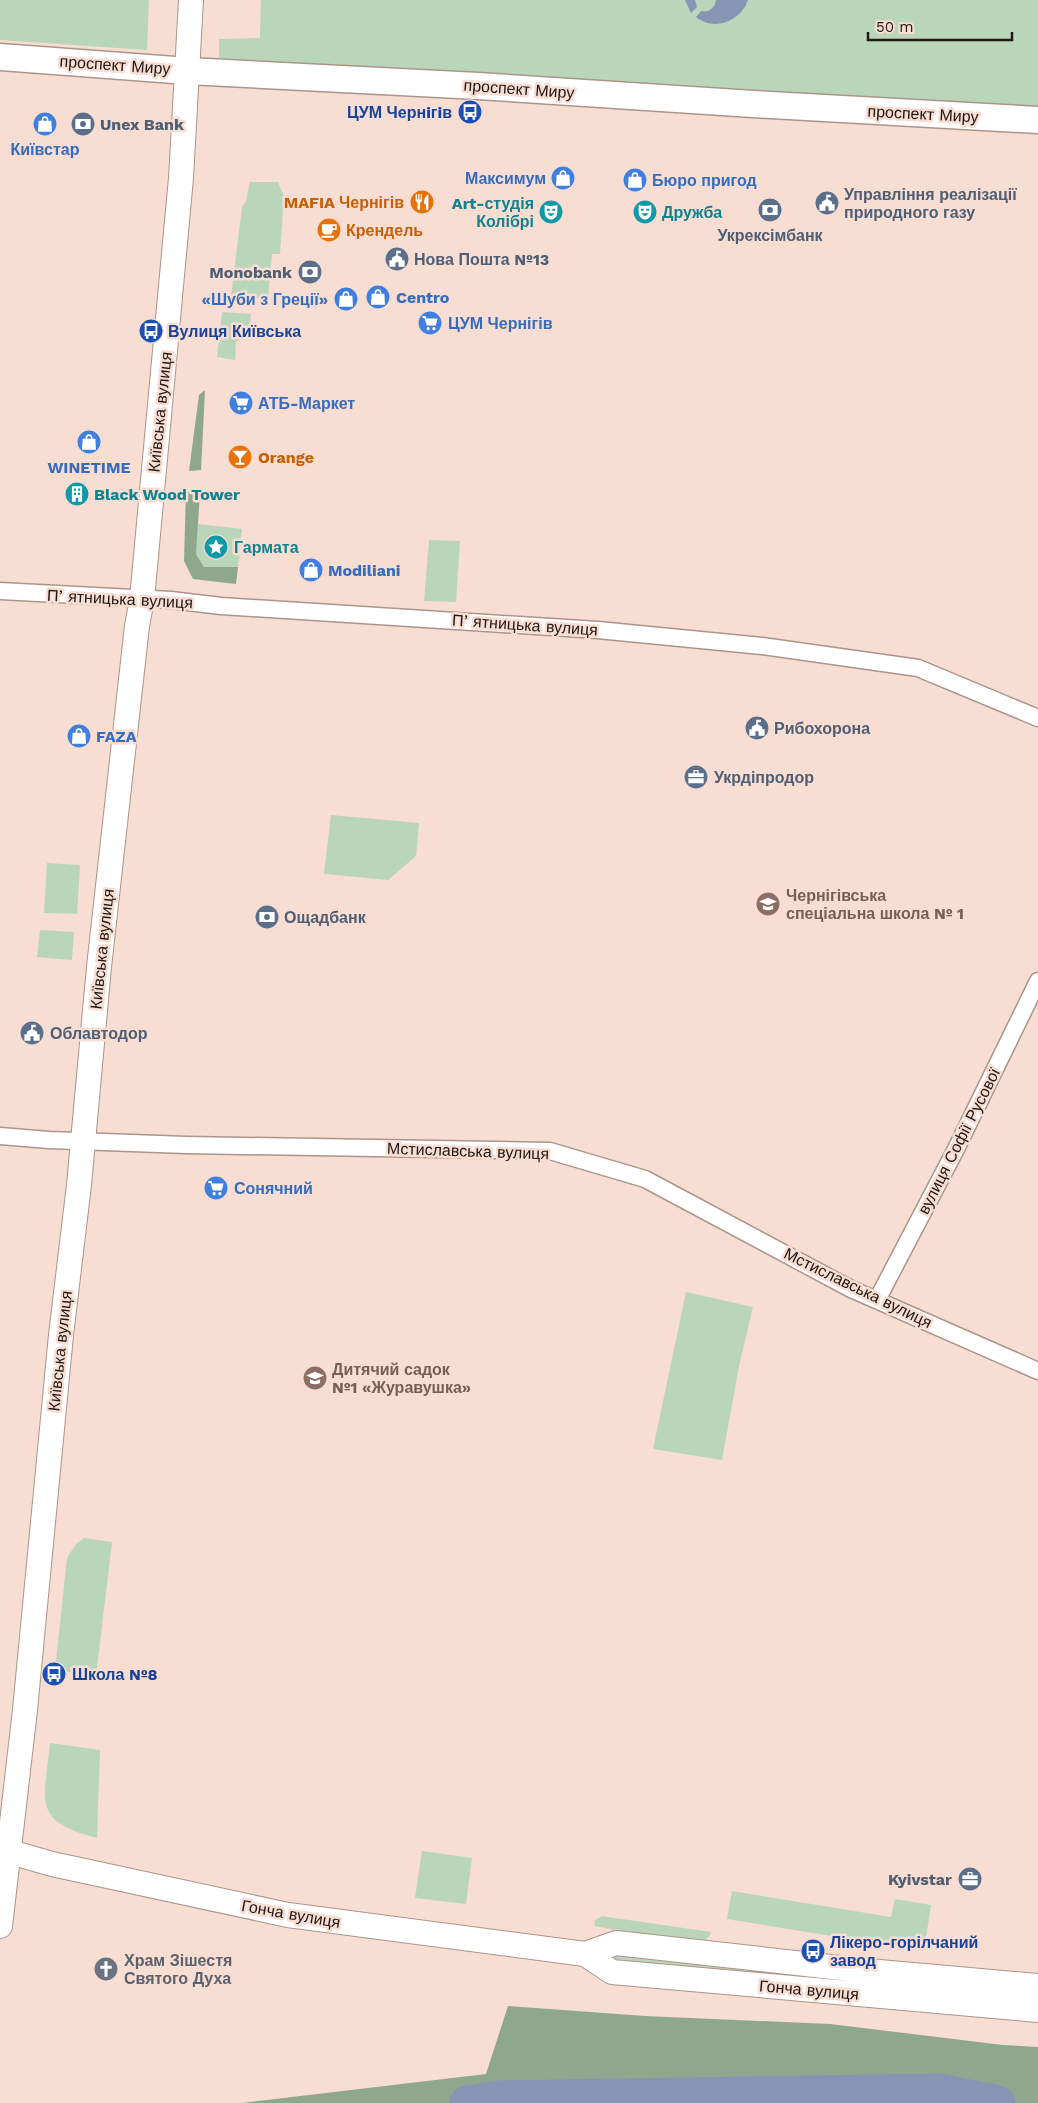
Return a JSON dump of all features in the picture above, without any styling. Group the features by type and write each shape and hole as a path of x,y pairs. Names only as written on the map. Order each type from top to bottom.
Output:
{"main road":[{"name":"Київська вулиця","path":"0,1926 5,1851 34,1625 61,1335 83,1142 100,958 137,626 142,599 174,262 188,71 191,0"},
{"name":"проспект Миру","path":"0,57 188,71 478,86 1038,120"},
{"name":"Гонча вулиця","path":"5,1851 52,1864 288,1915 585,1954 612,1972 1038,2010"},
{"name":"Гонча вулиця","path":"585,1954 616,1943 868,1971 1038,1986"}],"street":[{"name":"Пʼятницька вулиця","path":"0,591 598,630 762,646 918,668 1038,718"},
{"name":"вулиця Софії Русової","path":"877,1300 956,1149 1038,980"},
{"name":"Мстиславська вулиця","path":"0,1136 83,1142 186,1145 550,1151 645,1179 851,1289 1038,1371"}],"green space":[{"path":"0,0 149,0 147,50 0,40"},
{"path":"261,0 1038,0 1038,111 219,58 219,39 260,38"},
{"path":"250,182 278,182 284,196 280,254 272,254 268,299 231,297 242,207 246,201"},
{"path":"222,312 251,314 248,335 236,342 235,360 217,357"},
{"path":"205,390 201,470 189,471 199,395"},
{"path":"186,492 200,493 196,554 204,567 238,567 236,584 193,579 184,561"},
{"path":"198,524 242,529 238,567 204,567 196,554"},
{"path":"429,540 460,541 456,602 424,601"},
{"path":"331,815 419,823 416,856 388,880 324,874"},
{"path":"47,863 80,865 77,914 44,913"},
{"path":"40,930 74,932 72,960 37,957"},
{"path":"686,1292 753,1307 739,1366 722,1460 653,1449"},
{"path":"84,1538 112,1542 96,1676 55,1670 67,1558 76,1544"},
{"path":"50,1743 100,1750 97,1838 61,1824 51,1816 46,1806 45,1794"},
{"path":"422,1851 472,1858 466,1904 415,1898"},
{"path":"732,1891 891,1917 895,1899 931,1905 924,1951 727,1919"},
{"path":"602,1916 711,1932 706,1939 693,1943 594,1926 595,1920"},
{"path":"608,1955 1001,1995 607,1962"},
{"path":"508,2006 645,2016 830,2024 1003,2045 1038,2047 1038,2103 242,2103 486,2074"}],"water":[{"path":"685,0 695,0 697,7 691,13"},
{"path":"716,0 748,0 739,14 726,22 711,24 696,17 701,11 711,9"}],"waterway":[{"path":"467,2103 499,2098 939,2091 998,2103"}],"place":[{"name":"ЦУМ Чернiгiв","path":"470,112"},
{"name":"Київстар","path":"45,124"},
{"name":"Unex Bank","path":"83,124"},
{"name":"Максимум","path":"563,178"},
{"name":"Бюро пригод","path":"635,180"},
{"name":"MAFIA Чернігів","path":"422,202"},
{"name":"Управління реалізації природного газу","path":"827,203"},
{"name":"Укрексімбанк","path":"770,210"},
{"name":"Art-студія Колібрі","path":"551,212"},
{"name":"Дружба","path":"645,212"},
{"name":"Крендель","path":"329,230"},
{"name":"Нова Пошта №13","path":"397,259"},
{"name":"Monobank","path":"310,272"},
{"name":"Centro","path":"378,297"},
{"name":"«Шуби з Греції»","path":"346,299"},
{"name":"ЦУМ Чернігів","path":"430,323"},
{"name":"Вулиця Київська","path":"151,331"},
{"name":"АТБ-Маркет","path":"241,403"},
{"name":"WINETIME","path":"89,442"},
{"name":"Orange","path":"240,457"},
{"name":"Black Wood Tower","path":"77,494"},
{"name":"Гармата","path":"216,547"},
{"name":"Modiliani","path":"311,570"},
{"name":"Рибохорона","path":"757,728"},
{"name":"FAZA","path":"79,736"},
{"name":"Укрдіпродор","path":"696,777"},
{"name":"Чернігівська спеціальна школа № 1","path":"768,904"},
{"name":"Ощадбанк","path":"267,917"},
{"name":"Облавтодор","path":"32,1033"},
{"name":"Сонячний","path":"216,1188"},
{"name":"Дитячий садок №1 «Журавушка»","path":"315,1378"},
{"name":"Школа №8","path":"54,1674"},
{"name":"Kyivstar","path":"970,1879"},
{"name":"Лікеро-горілчаний завод","path":"813,1951"},
{"name":"Храм Зішестя Святого Духа","path":"106,1969"}]}
